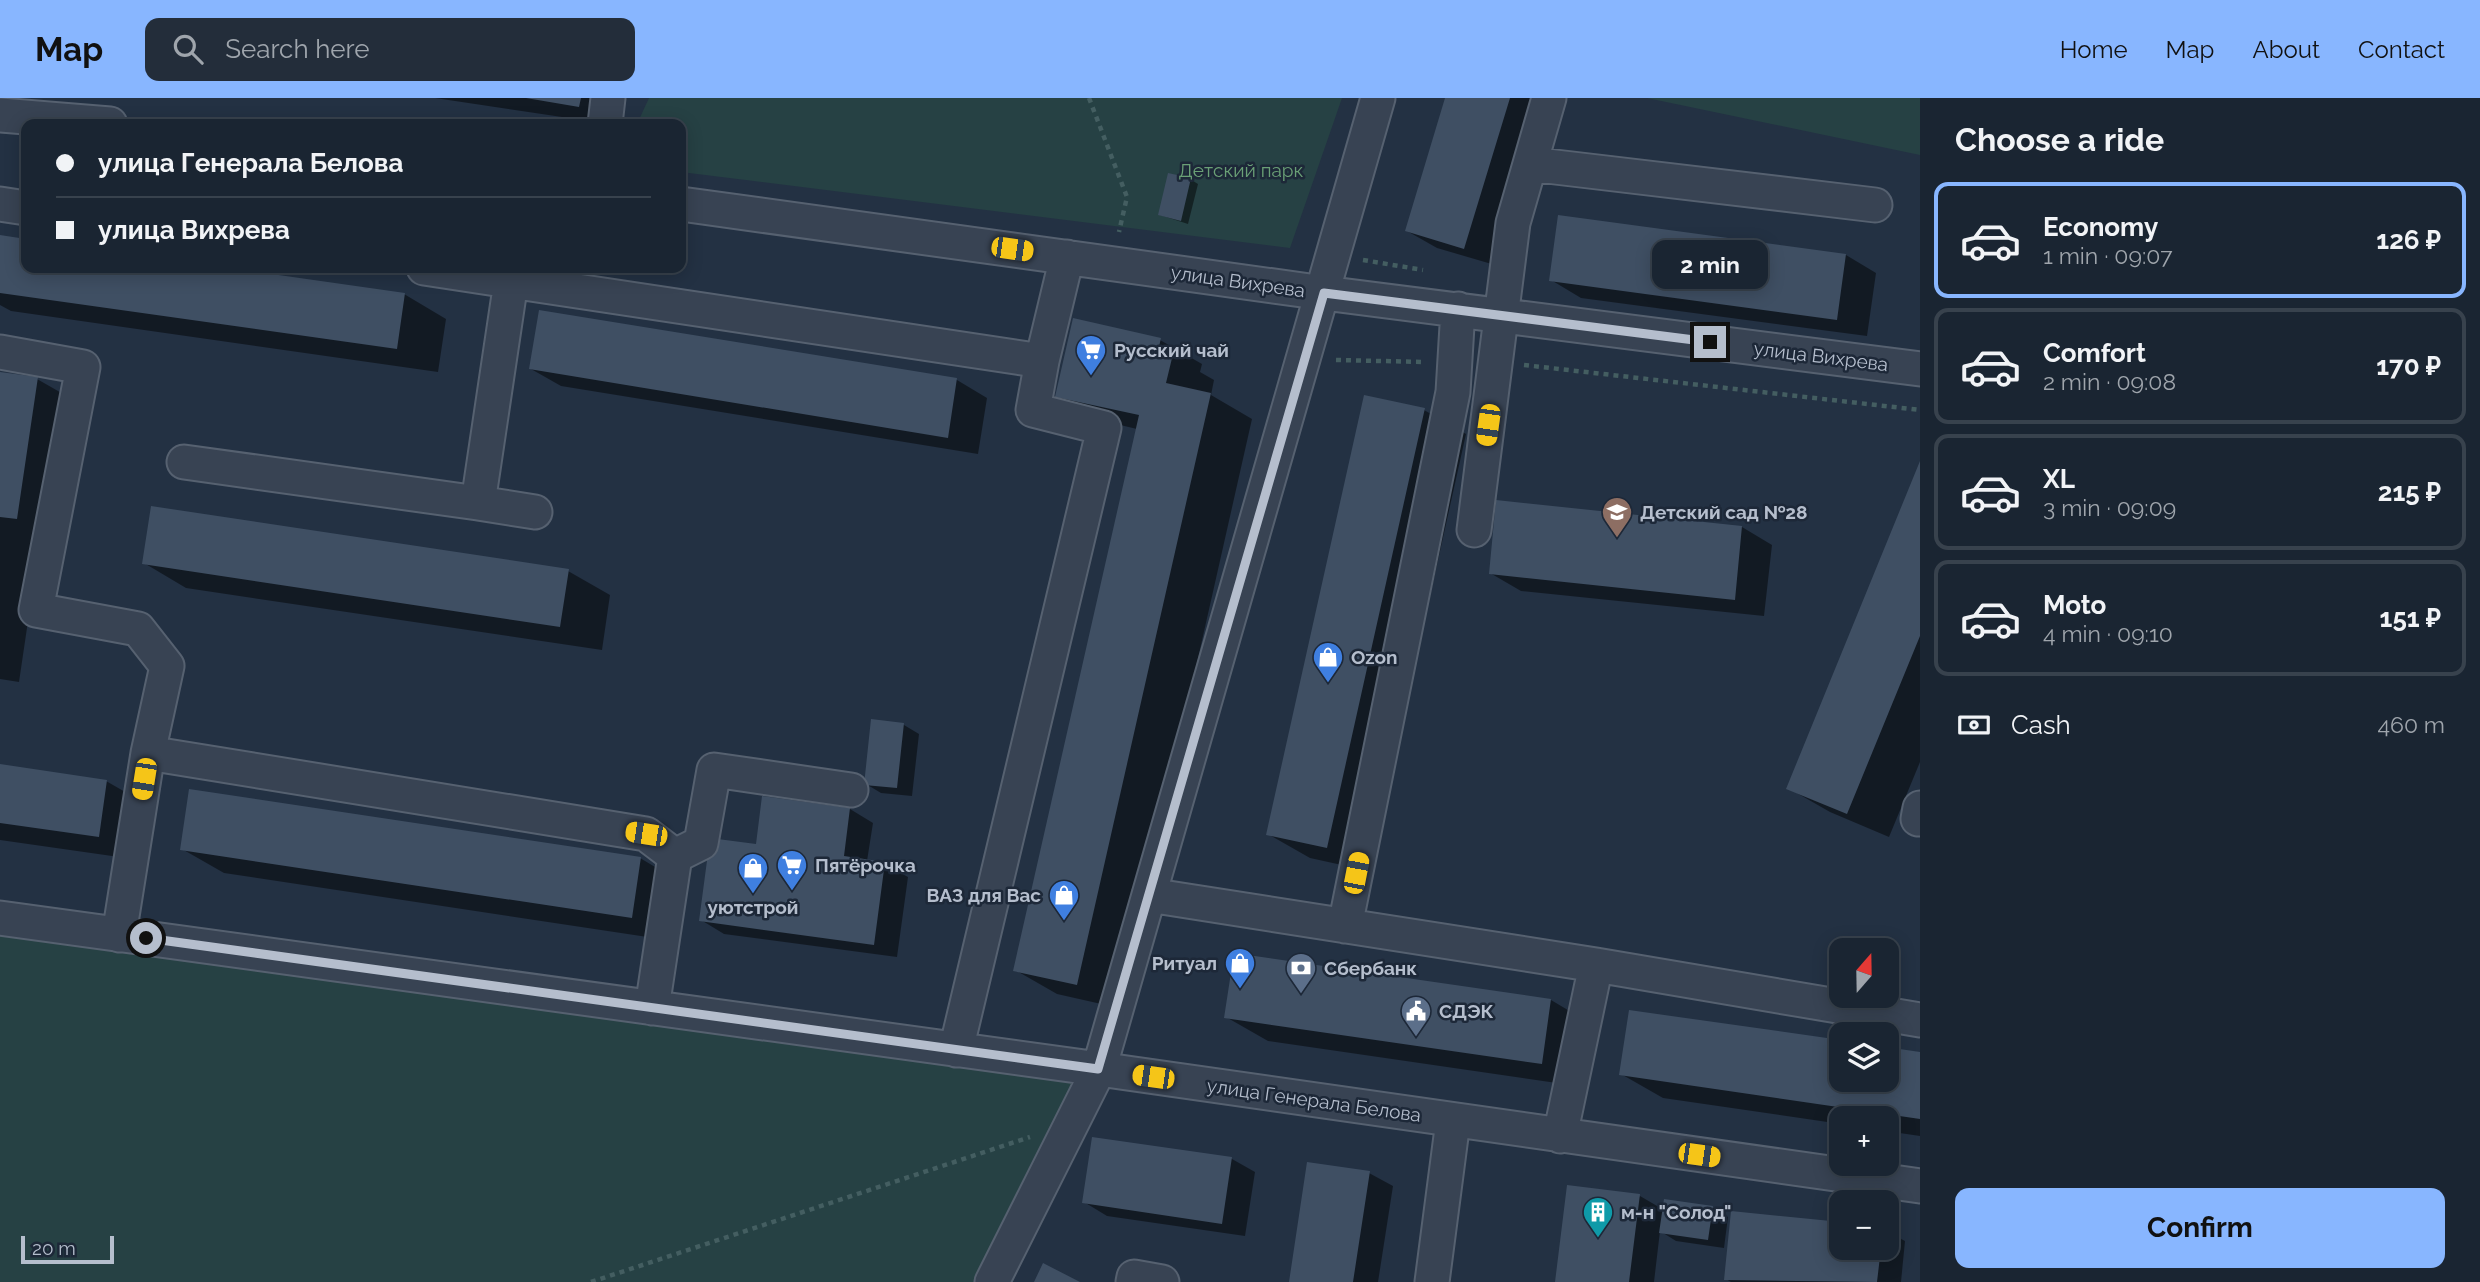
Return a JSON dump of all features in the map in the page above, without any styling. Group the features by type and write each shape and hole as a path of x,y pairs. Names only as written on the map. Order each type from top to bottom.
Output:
{"street":[{"path":"606,119 608,98"},
{"path":"992,1282 1098,1069 1324,293 1378,98"},
{"path":"1474,530 1513,223 1549,98"},
{"path":"0,115 25,119"},
{"path":"71,119 108,115"},
{"path":"1530,164 1875,205"},
{"path":"0,204 21,207"},
{"name":"улица Вихрева","path":"686,205 1324,293 1920,369"},
{"path":"956,1049 1104,428 1033,410 1067,257"},
{"path":"478,503 512,274 1042,361"},
{"path":"1345,926 1453,392 1458,309"},
{"path":"0,352 83,367 36,610 138,629 167,666 148,753 119,934"},
{"path":"184,462 535,512"},
{"path":"148,753 646,834 675,856"},
{"path":"675,856 701,843 714,770 851,790"},
{"path":"652,1008 675,856"},
{"path":"1149,895 1595,965 1920,1020"},
{"name":"улица Генерала Белова","path":"0,918 956,1049 1920,1186"},
{"path":"1560,1136 1595,965"},
{"path":"1432,1282 1453,1121"},
{"path":"1133,1282 1134,1277 1162,1282"}],"path":[{"path":"1089,98 1127,197 1112,264"},
{"path":"1304,359 1454,363"},
{"path":"1495,362 1920,410"},
{"path":"591,1282 1072,1124"}],"green space":[{"name":"Детский парк","path":"649,98 1342,98 1290,248 686,173 686,119 639,119"},
{"path":"1647,98 1920,98 1920,155"},
{"path":"0,922 1083,1084 979,1282 0,1282"}],"building":[{"path":"526,98 581,98 579,107"},
{"path":"1445,98 1510,98 1464,249 1405,231"},
{"path":"1168,173 1191,178 1181,221 1158,215"},
{"path":"1558,215 1846,254 1837,320 1549,281"},
{"path":"0,235 21,238 21,273 264,273 405,293 397,349 0,293"},
{"path":"539,310 957,378 948,438 529,369"},
{"path":"1073,318 1161,338 1158,351 1173,354 1166,383 1211,393 1077,985 1013,971 1139,415 1055,397"},
{"path":"0,372 38,377 17,519 0,517"},
{"path":"1364,395 1425,408 1327,848 1266,835"},
{"path":"1920,461 1920,636 1847,814 1786,789"},
{"path":"1496,500 1742,526 1735,600 1489,574"},
{"path":"151,506 569,569 560,627 142,564"},
{"path":"871,719 904,723 897,788 864,785"},
{"path":"0,764 107,780 99,837 0,823"},
{"path":"189,789 641,857 632,918 180,850"},
{"name":"Пятёрочка","path":"762,796 850,808 844,856 885,862 874,945 699,921 710,838 756,844"},
{"path":"1234,953 1551,999 1542,1064 1224,1018"},
{"path":"1629,1010 1829,1038 1829,1092 1899,1092 1899,1049 1920,1052 1920,1119 1899,1116 1899,1106 1831,1106 1619,1075"},
{"path":"1092,1137 1232,1157 1222,1224 1082,1203"},
{"path":"1307,1162 1370,1171 1353,1282 1289,1282"},
{"name":"м-н \"Солод\"","path":"1567,1185 1640,1194 1629,1282 1555,1282"},
{"path":"1664,1199 1713,1206 1708,1240 1659,1233"},
{"path":"1731,1211 1829,1221 1829,1260 1880,1260 1877,1282 1724,1280"},
{"path":"1043,1263 1080,1282 1034,1282"}],"place":[{"name":"Русский чай","path":"1091,377"},
{"name":"Детский сад №28","path":"1617,539"},
{"name":"Ozon","path":"1328,684"},
{"name":"Пятёрочка","path":"792,892"},
{"name":"уютстрой","path":"753,895"},
{"name":"ВАЗ для Вас","path":"1064,922"},
{"name":"Ритуал","path":"1240,990"},
{"name":"Сбербанк","path":"1301,995"},
{"name":"СДЭК","path":"1416,1038"},
{"name":"м-н \"Солод\"","path":"1598,1239"}],"route":[{"path":"146,938 1098,1069 1324,293 1710,342"}]}
